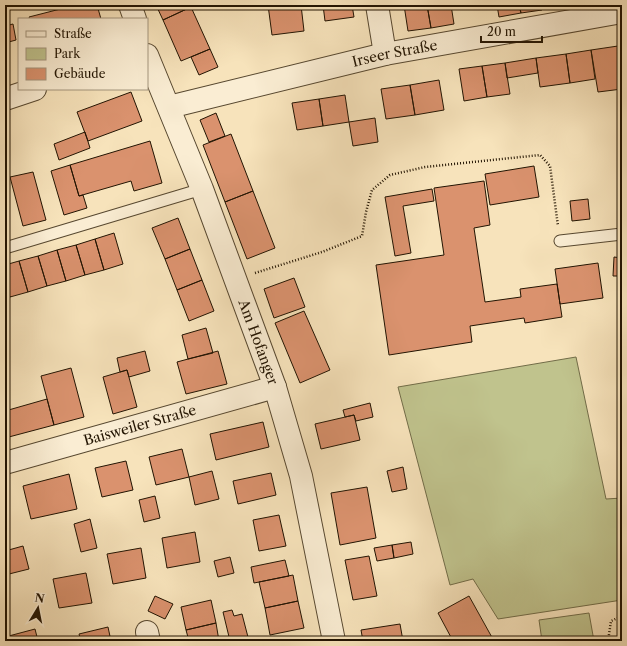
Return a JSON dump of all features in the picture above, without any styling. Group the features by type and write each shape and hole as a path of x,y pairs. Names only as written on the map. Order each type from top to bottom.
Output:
{"street":[{"path":"130,5 135,18"},
{"path":"377,5 385,54"},
{"name":"Irseer Straße","path":"169,107 385,54 622,12"},
{"name":"Am Hofanger","path":"148,57 202,189 275,387 301,476 331,640"},
{"path":"5,99 32,90"},
{"name":"Baisweiler Straße","path":"5,463 275,387"}],"lane":[{"path":"5,248 202,189"},
{"path":"560,241 622,234"}],"path":[{"path":"236,279 322,252 362,236 372,190 390,175 425,167 540,155 550,166 560,241"},
{"path":"608,641 611,621 622,616"}],"green space":[{"path":"576,357 606,499 622,498 622,600 498,619 473,579 450,585 398,387"},
{"path":"589,613 594,641 542,641 539,620"}],"building":[{"path":"76,5 97,5 101,18 30,18"},
{"path":"156,5 190,5 191,7 163,20"},
{"path":"268,5 301,5 304,31 272,35"},
{"path":"323,5 352,5 354,17 325,21"},
{"path":"404,5 427,5 431,28 408,31"},
{"path":"427,5 451,5 454,24 431,28"},
{"path":"497,5 519,5 521,13 499,17"},
{"path":"519,5 542,5 542,10 521,13"},
{"path":"580,5 599,5 580,8"},
{"path":"191,7 210,49 181,61 163,20"},
{"path":"13,24 16,40 5,43 5,26"},
{"path":"622,45 622,73 618,46"},
{"path":"618,46 622,73 622,89 598,92 591,50"},
{"path":"210,49 218,67 199,75 191,57"},
{"path":"591,50 595,79 570,83 566,54"},
{"path":"566,54 570,83 540,87 536,58"},
{"path":"536,58 538,73 507,78 505,63"},
{"path":"505,63 510,94 487,97 482,66"},
{"path":"482,66 487,97 464,101 459,69"},
{"path":"439,80 444,110 415,115 410,85"},
{"path":"410,85 415,115 386,119 381,89"},
{"path":"131,92 142,121 88,141 77,112"},
{"path":"345,95 349,122 323,126 319,99"},
{"path":"319,99 323,126 297,130 292,103"},
{"path":"216,113 225,136 209,142 200,120"},
{"path":"375,118 378,142 353,146 349,122"},
{"path":"85,132 90,148 59,160 54,144"},
{"path":"231,134 253,191 225,202 203,145"},
{"path":"150,141 162,183 134,191 131,181 79,196 70,165"},
{"path":"70,165 79,196 83,195 87,208 64,215 51,171"},
{"path":"534,166 539,197 490,205 485,174"},
{"path":"33,172 46,220 23,226 10,177"},
{"path":"484,181 490,225 474,228 485,302 521,297 520,289 557,284 562,317 525,323 524,318 470,326 472,342 389,355 376,265 444,255 434,188"},
{"path":"432,189 434,201 403,206 411,253 395,256 385,197"},
{"path":"253,191 275,248 247,259 225,202"},
{"path":"588,199 590,219 572,221 570,201"},
{"path":"178,218 190,249 165,259 152,228"},
{"path":"114,233 123,264 104,270 95,239"},
{"path":"95,239 104,270 85,275 76,245"},
{"path":"76,245 85,275 66,281 57,250"},
{"path":"190,249 202,280 177,290 165,259"},
{"path":"57,250 66,281 47,286 38,256"},
{"path":"38,256 47,286 28,292 19,261"},
{"path":"614,257 622,258 622,276 613,276"},
{"path":"19,261 28,292 10,297 5,282 5,265"},
{"path":"598,263 603,298 560,304 555,269"},
{"path":"294,278 305,307 274,318 264,289"},
{"path":"202,280 214,311 189,321 177,290"},
{"path":"5,282 10,297 5,299"},
{"path":"304,311 330,370 300,383 275,323"},
{"path":"206,328 213,353 188,359 182,335"},
{"path":"145,351 150,371 129,377 127,370 120,372 117,358"},
{"path":"218,351 227,384 186,394 177,362"},
{"path":"71,368 84,417 54,425 41,376"},
{"path":"127,370 137,407 113,414 103,377"},
{"path":"47,399 54,425 5,438 5,411"},
{"path":"370,403 373,417 356,421 354,415 345,417 343,410"},
{"path":"354,415 360,440 321,449 315,424"},
{"path":"263,422 269,447 216,460 210,434"},
{"path":"622,425 622,461 619,461"},
{"path":"182,449 189,477 156,485 149,457"},
{"path":"126,461 133,490 102,497 95,468"},
{"path":"403,467 407,489 392,492 387,471"},
{"path":"212,471 219,499 195,505 189,477"},
{"path":"271,473 276,495 238,504 233,481"},
{"path":"69,474 77,509 31,519 23,486"},
{"path":"367,487 376,538 340,545 331,493"},
{"path":"155,496 160,518 144,522 139,500"},
{"path":"279,515 286,546 259,551 253,520"},
{"path":"90,519 97,548 81,552 74,524"},
{"path":"195,532 200,562 167,568 162,538"},
{"path":"411,542 413,554 394,558 392,545"},
{"path":"392,545 394,558 377,561 374,548"},
{"path":"23,546 29,569 9,574 5,559 5,551"},
{"path":"141,548 146,578 113,584 107,554"},
{"path":"369,556 377,596 353,600 345,560"},
{"path":"230,557 234,573 218,577 214,561"},
{"path":"285,560 289,576 254,583 251,567"},
{"path":"86,573 92,603 59,608 53,579"},
{"path":"293,575 298,601 265,608 259,582"},
{"path":"155,596 173,604 165,619 148,611"},
{"path":"469,596 494,641 453,641 438,613"},
{"path":"211,600 216,623 186,630 181,607"},
{"path":"298,601 304,628 270,635 265,608"},
{"path":"232,610 234,616 242,614 249,641 230,641 223,612"},
{"path":"216,623 219,641 189,641 186,630"},
{"path":"400,624 403,641 363,641 361,630"},
{"path":"108,627 111,641 81,641 79,634"},
{"path":"35,629 38,641 5,641 5,637"}]}
